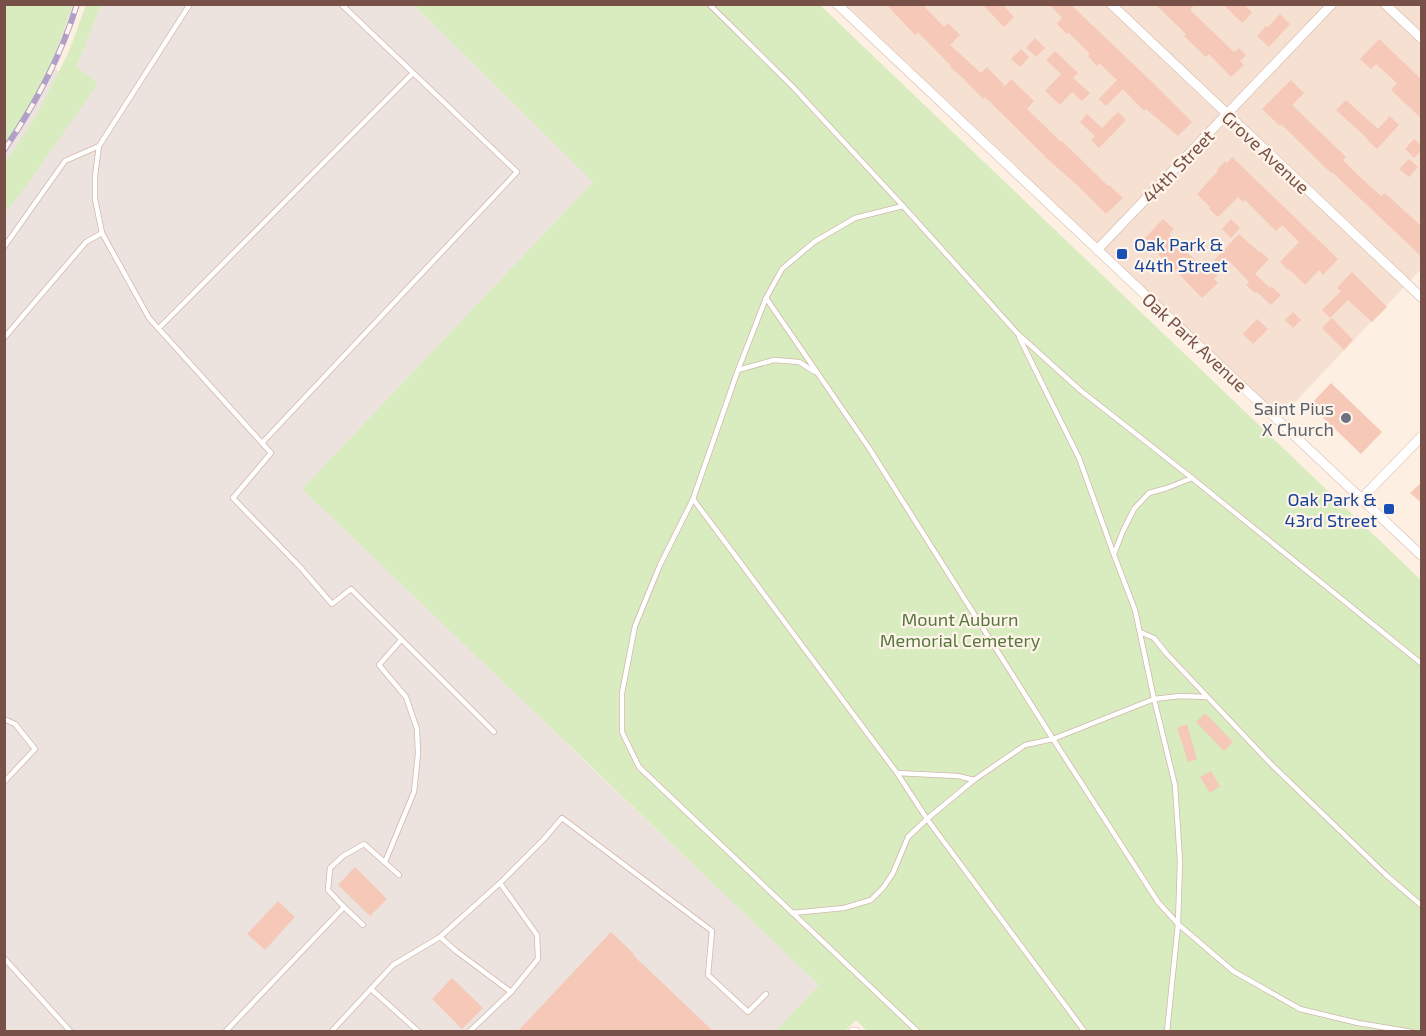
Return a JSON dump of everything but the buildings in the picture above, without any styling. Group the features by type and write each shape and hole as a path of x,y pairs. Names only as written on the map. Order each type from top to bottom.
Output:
{"street":[{"name":"Oak Park Avenue","path":"837,4 1422,556"},
{"name":"Grove Avenue","path":"1111,4 1227,115 1419,292"},
{"name":"44th Street","path":"1097,250 1332,4"},
{"path":"1384,4 1422,39"},
{"path":"1361,499 1422,436"}],"lane":[{"path":"190,4 99,146 95,199 102,233 149,318 272,453 233,498 302,568 332,604 351,589 494,732"},
{"path":"262,442 517,172 340,4"},
{"path":"709,4 793,87 1018,334 1080,390 1422,664"},
{"path":"159,328 413,73"},
{"path":"4,247 65,161 99,146"},
{"path":"903,206 855,218 814,242 782,269 766,298 738,370 693,500 660,565 635,626 622,693 622,732 639,767 918,1032"},
{"path":"4,338 86,242 102,233"},
{"path":"766,298 869,448 1158,902 1178,924 1233,971 1300,1009 1358,1023 1412,1032"},
{"path":"1018,334 1079,458 1135,610 1175,785 1180,861 1178,924 1167,1032"},
{"path":"738,370 774,360 799,362 818,375"},
{"path":"1114,555 1134,509 1149,493 1192,478"},
{"path":"693,500 897,773 927,819 1085,1032"},
{"path":"1140,632 1154,638 1270,763 1385,874 1422,906"},
{"path":"385,862 414,792 418,754 417,729 406,697 379,665 401,640"},
{"path":"792,913 844,908 871,900 883,888 892,873 908,837 974,780 1025,745 1053,739 1154,699 1180,696 1207,697"},
{"path":"4,718 15,724 35,749 4,782"},
{"path":"897,773 958,776 974,780"},
{"path":"331,1032 393,965 440,937 500,882 562,818 712,931 708,975 748,1012 766,994"},
{"path":"363,925 328,890 330,868 343,856 364,844 399,875"},
{"path":"469,1032 511,992 538,959 537,935 500,882"},
{"path":"225,1032 345,907"},
{"path":"440,937 511,992"},
{"path":"4,958 71,1032"},
{"path":"371,989 419,1032"}],"shaded area":[{"path":"101,5 414,5 594,181 302,489 820,985 776,1031 5,1031 4,31 59,72 77,67"},
{"path":"846,5 1421,5 1421,269 1280,418"}],"green space":[{"path":"5,4 73,5 54,56 37,92 5,144"},
{"path":"86,5 101,5 77,67 98,83 28,184 5,213 5,163 44,101 69,51"},
{"name":"Mount Auburn Memorial Cemetery","path":"414,5 820,5 1421,580 1421,1031 868,1032 856,1020 845,1031 776,1031 819,985 302,489 593,182"}],"railway":[{"path":"4,150 46,80 77,4"}],"place":[{"name":"Oak Park & 44th Street","path":"1122,254"},
{"name":"Saint Pius X Church","path":"1346,418"},
{"name":"Oak Park & 43rd Street","path":"1389,509"}]}
